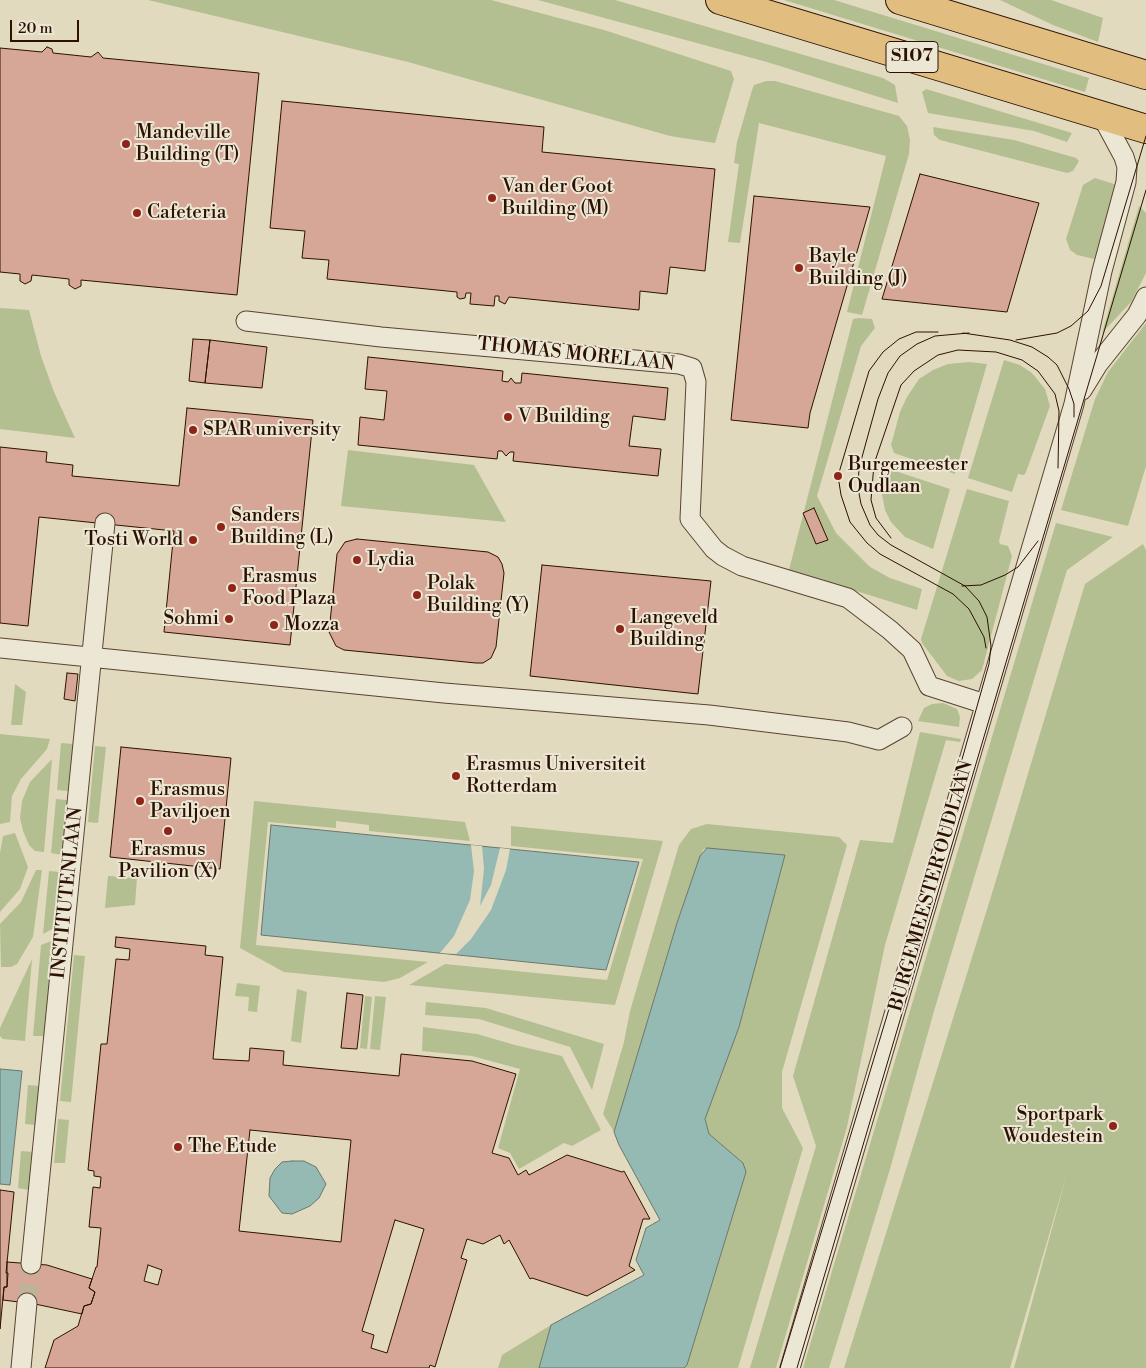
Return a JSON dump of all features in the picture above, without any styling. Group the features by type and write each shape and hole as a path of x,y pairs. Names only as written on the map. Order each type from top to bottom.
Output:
{"main road":[{"name":"S107","path":"720,0 899,53 1102,118 1146,129"},
{"path":"900,0 1146,75"}],"street":[{"name":"BURGEMEESTER OUDLAAN","path":"790,1368 1074,404 1102,271 1117,224 1126,182 1127,167 1124,157 1102,118"},
{"name":"BURGEMEESTER OUDLAAN","path":"1074,404 1098,364 1137,315 1146,297"},
{"name":"THOMAS MORELAAN","path":"246,321 381,337 679,364 692,368 696,382 690,518 714,549 742,566 848,598 890,630 912,650 929,686 985,704"},
{"name":"INSTITUTENLAAN","path":"31,1264 105,523"},
{"path":"0,648 484,697 709,715 848,732 879,740 902,727"},
{"path":"21,1368 27,1303"}],"green space":[{"path":"148,0 491,0 604,30 731,71 734,79 715,143 670,136 408,62"},
{"path":"538,0 615,0 883,78 895,85 898,103 767,62"},
{"path":"784,0 834,0 1089,78 1085,92"},
{"path":"1000,0 1051,0 1103,18 1098,42 1053,25"},
{"path":"766,81 775,81 899,116 907,126 910,140 909,154 862,315 847,312 886,156 759,123 740,243 728,242 739,164 734,163 737,142 754,85"},
{"path":"926,89 1072,133 1067,142 1034,131 928,113 922,92"},
{"path":"933,127 1014,140 1076,158 1079,161 1073,171 1067,173 940,140 934,135"},
{"path":"1095,178 1114,184 1118,188 1098,260 1077,255 1070,250 1066,239 1083,185"},
{"path":"1139,206 1146,213 1146,273 1131,302 1102,333"},
{"path":"0,308 29,310 41,356 54,392 75,438 0,429"},
{"path":"853,319 872,319 875,328 861,346 817,496 836,533 870,567 890,578 922,589 917,610 789,570"},
{"path":"1146,323 1146,466 1128,526 1061,510 1095,399 1108,372"},
{"path":"1004,360 1020,365 1032,373 1045,389 1050,406 1026,472 1024,475 1018,474 1012,492 968,478"},
{"path":"969,362 987,364 955,474 894,453 891,445 900,412 919,379 933,370 948,364"},
{"path":"348,450 474,465 506,522 341,506"},
{"path":"886,468 950,489 933,549 905,537 891,522 885,510 882,494"},
{"path":"967,489 1009,501 999,541 1000,544 1008,546 1012,556 982,670 972,679 959,681 947,676 921,639"},
{"path":"1056,523 1113,537 1067,570 934,1011 890,1169 829,1368 803,1368"},
{"path":"1143,544 1146,550 1146,1368 1014,1368 1066,1177 1010,1368 844,1368 993,890 1085,584"},
{"path":"15,684 26,692 22,725 11,725"},
{"path":"943,703 957,709 960,717 959,727 918,721 924,708 932,704"},
{"path":"920,732 961,739 960,742 946,740 885,945 847,1127 776,1368 750,1368 816,1146 793,1076 860,840 893,843"},
{"path":"0,734 50,739 47,749 21,779 12,796 10,822 0,824"},
{"path":"61,743 73,744 68,791 57,790"},
{"path":"95,746 106,747 98,823 88,822"},
{"path":"52,759 44,852 35,851 29,845 23,831 20,818 22,801 30,782"},
{"path":"56,799 67,800 62,855 51,853"},
{"path":"254,801 465,822 470,841 369,831 369,825 336,821 336,828 268,822 256,945 428,962 400,978 384,982 284,972 240,948"},
{"path":"707,824 839,837 847,845 782,1072 782,1108 803,1148 738,1368 684,1368 687,1365 746,1172 743,1163 709,1134 705,1119 739,1027 785,855 707,848 703,850 677,923 614,1132 603,1114 624,1042 630,1011 679,845 691,829"},
{"path":"511,826 663,841 615,1005 409,985 445,964 607,980 643,859 511,846"},
{"path":"15,833 28,867 20,889 0,912 0,853 3,836"},
{"path":"36,870 42,870 33,937 17,964 11,967 1,967 0,924 21,902"},
{"path":"49,871 60,872 54,928 43,934"},
{"path":"108,876 137,878 135,905 105,908"},
{"path":"54,940 44,1036 33,1036 41,945"},
{"path":"74,955 85,956 71,1102 60,1101"},
{"path":"32,959 25,1041 3,1039 0,1036 0,1028"},
{"path":"237,983 260,986 257,1012 248,1011 249,997 235,996"},
{"path":"297,989 307,992 301,1043 291,1041"},
{"path":"365,996 372,997 367,1049 360,1048"},
{"path":"375,996 386,997 380,1050 370,1049"},
{"path":"426,1002 486,1008 604,1044 592,1090 570,1047 479,1019 425,1015"},
{"path":"423,1027 477,1034 562,1056 601,1130 572,1146 564,1143 519,1169 510,1153 498,1148 520,1069 472,1056 422,1051"},
{"path":"28,1085 39,1086 36,1125 25,1124"},
{"path":"58,1119 69,1120 65,1163 54,1163"},
{"path":"21,1151 33,1152 29,1190 18,1188"},
{"path":"551,1325 539,1368 498,1368 502,1355"}],"water":[{"path":"271,825 639,862 606,970 261,935"},
{"path":"707,848 785,855 739,1027 705,1119 709,1134 743,1163 746,1172 687,1365 684,1368 539,1368 551,1325 644,1275 636,1260 646,1228 660,1220 619,1145 614,1132 677,923 700,856"},
{"path":"0,1069 22,1071 10,1185 0,1184"},
{"path":"304,1161 316,1167 326,1184 319,1198 310,1206 292,1214 282,1213 269,1196 270,1178 275,1169 282,1162"}],"pier":[{"path":"471,845 482,846 484,869 480,906 491,885 500,848 510,849 506,870 491,910 471,939 456,954 440,953 454,936 470,900 474,871"}],"building":[{"name":"Mandeville Building (T)","path":"47,47 52,49 53,53 91,57 98,52 103,58 259,73 237,295 81,280 81,286 75,289 69,285 69,279 32,275 31,281 25,284 20,281 20,274 0,272 0,48 42,52"},
{"name":"Van der Goot Building (M)","path":"282,101 544,127 542,152 715,169 705,271 670,267 667,294 640,291 639,310 509,297 505,304 499,301 499,296 495,296 494,306 470,304 471,293 466,293 465,298 460,299 457,297 457,292 327,279 329,260 302,258 305,231 270,228"},
{"path":"920,174 1039,203 1007,312 882,299"},
{"name":"Bayle Building (J)","path":"754,196 870,207 810,413 808,428 731,420"},
{"path":"193,339 210,340 205,383 189,381"},
{"path":"210,340 267,347 262,388 205,383"},
{"name":"V Building","path":"368,357 503,371 502,381 508,382 511,378 515,383 521,383 522,373 668,388 665,420 633,416 629,446 661,449 658,476 513,461 514,452 510,452 506,456 502,451 498,451 497,459 358,445 360,417 384,420 387,391 365,389"},
{"name":"Sanders Building (L)","path":"187,408 313,420 290,645 164,632 174,531 39,517 28,626 0,623 0,447 47,452 46,462 73,465 72,476 179,486"},
{"path":"814,508 828,540 816,544 803,513"},
{"name":"Polak Building (Y)","path":"357,539 488,552 498,557 504,573 496,647 491,658 483,663 476,663 344,650 336,646 329,632 337,554 345,542"},
{"name":"Langeveld Building","path":"542,565 711,581 698,694 530,676"},
{"path":"67,673 78,674 75,701 64,699"},
{"name":"Erasmus Pavilion (X)","path":"121,747 231,758 220,869 110,857"},
{"path":"116,937 206,946 205,955 223,957 213,1059 249,1061 250,1048 284,1051 283,1065 399,1076 401,1054 472,1061 516,1074 492,1153 509,1158 518,1175 526,1170 529,1175 567,1155 622,1172 624,1171 650,1219 643,1219 629,1266 635,1270 587,1296 532,1278 530,1279 509,1240 504,1244 500,1235 483,1244 467,1239 461,1258 467,1260 435,1367 430,1365 429,1368 45,1368 54,1340 78,1326 84,1306 91,1304 95,1292 89,1288 97,1267 101,1228 89,1227 93,1187 100,1188 101,1177 94,1176 94,1171 88,1170 101,1044 107,1044 116,959 129,960 130,949 115,947","holes":["250,1130 351,1140 341,1242 239,1231","395,1220 424,1229 387,1353 371,1348 374,1335 362,1331","148,1265 162,1270 158,1285 144,1281"]},
{"path":"347,993 363,995 357,1049 341,1048"},
{"path":"0,1190 14,1192 6,1273 8,1273 7,1287 4,1287 0,1329"},
{"path":"7,1262 47,1265 92,1279 89,1288 95,1292 91,1304 84,1306 82,1314 35,1304 3,1300 4,1287 7,1287"}],"tunnel":[{"path":"27,1303 31,1264"}],"tram line":[{"path":"1016,340 1057,333 1071,326 1088,311 1101,286 1146,136"},
{"path":"797,1368 1146,190"},
{"path":"938,332 916,332 899,339 883,352 869,371 838,476 841,495 850,522 867,543 880,554 953,594 969,609 984,637 986,648"},
{"path":"963,333 1010,340 1032,347 1048,357 1057,365 1069,389 1074,404 1074,417"},
{"path":"780,1368 923,897 989,664 991,646 987,617 979,601 965,586 891,545 878,535 870,525 861,504 858,488 859,468 878,399 888,373 900,356 917,344 935,336 969,333"},
{"path":"891,538 876,518 871,500 874,464 901,385 914,371 938,355 958,350 996,352 1022,360 1038,371 1055,394 1059,411 1058,468"},
{"path":"962,586 981,585 1005,575 1018,567 1038,541"}],"place":[{"name":"Mandeville Building (T)","path":"126,144"},
{"name":"Van der Goot Building (M)","path":"492,198"},
{"name":"Cafeteria","path":"137,213"},
{"name":"Bayle Building (J)","path":"799,268"},
{"name":"V Building","path":"508,417"},
{"name":"SPAR university","path":"193,430"},
{"name":"Burgemeester Oudlaan","path":"838,476"},
{"name":"Sanders Building (L)","path":"221,527"},
{"name":"Tosti World","path":"193,540"},
{"name":"Lydia","path":"357,560"},
{"name":"Erasmus Food Plaza","path":"232,588"},
{"name":"Polak Building (Y)","path":"417,595"},
{"name":"Sohmi","path":"229,619"},
{"name":"Mozza","path":"274,625"},
{"name":"Langeveld Building","path":"620,629"},
{"name":"Erasmus Universiteit Rotterdam","path":"456,776"},
{"name":"Erasmus Paviljoen","path":"140,801"},
{"name":"Erasmus Pavilion (X)","path":"168,831"},
{"name":"Sportpark Woudestein","path":"1113,1126"},
{"name":"The Etude","path":"178,1147"}]}
